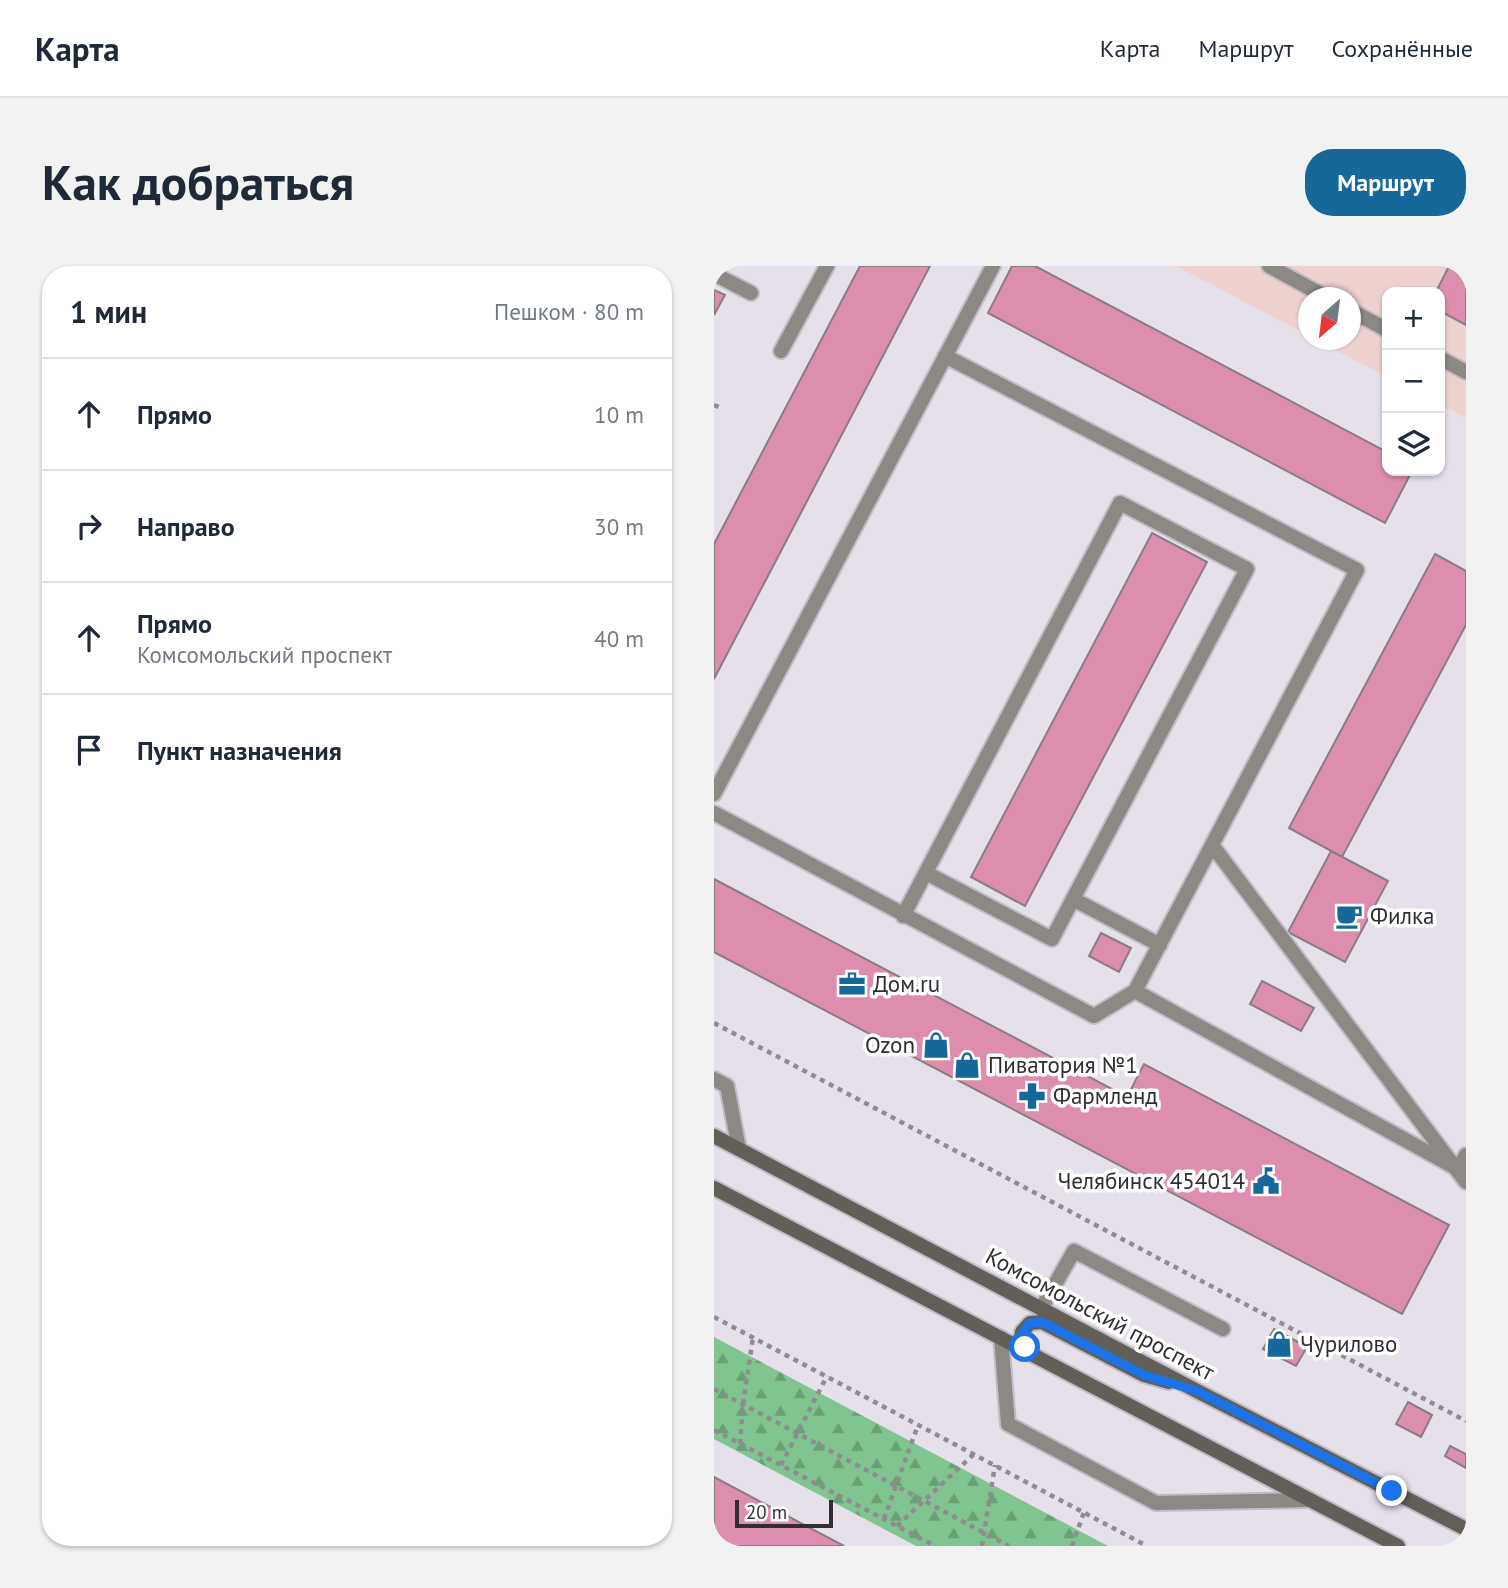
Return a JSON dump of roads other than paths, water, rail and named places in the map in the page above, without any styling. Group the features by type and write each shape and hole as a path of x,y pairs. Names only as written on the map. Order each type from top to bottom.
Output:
{"main road":[{"name":"Комсомольский проспект","path":"714,1136 1197,1391 1466,1529"},
{"path":"714,1188 1398,1546"},
{"path":"1034,1356 1025,1347 1021,1339 1022,1332 1030,1323 1042,1322 1144,1375 1197,1391"}],"lane":[{"path":"781,351 827,266"},
{"path":"714,794 993,266"},
{"path":"1269,266 1308,287"},
{"path":"714,274 751,293"},
{"path":"1361,316 1382,327"},
{"path":"714,813 1094,1016 1135,991 1357,570 945,356"},
{"path":"1445,361 1466,372"},
{"path":"903,916 1120,503 1247,569 1052,939 926,873"},
{"path":"1212,845 1462,1176"},
{"path":"1073,900 1160,945"},
{"path":"1135,991 1462,1176"},
{"path":"714,1079 726,1086 739,1149"},
{"path":"1462,1176 1466,1155"},
{"path":"1041,1309 1074,1251 1223,1329"},
{"path":"1001,1338 1008,1424 1156,1503 1310,1500"}],"place":[{"name":"Филка","path":"1349,916"},
{"name":"Дом.ru","path":"852,984"},
{"name":"Ozon","path":"936,1045"},
{"name":"Пиватория №1","path":"967,1065"},
{"name":"Фармленд","path":"1032,1096"},
{"name":"Челябинск 454014","path":"1266,1181"},
{"name":"Чурилово","path":"1279,1344"}]}
